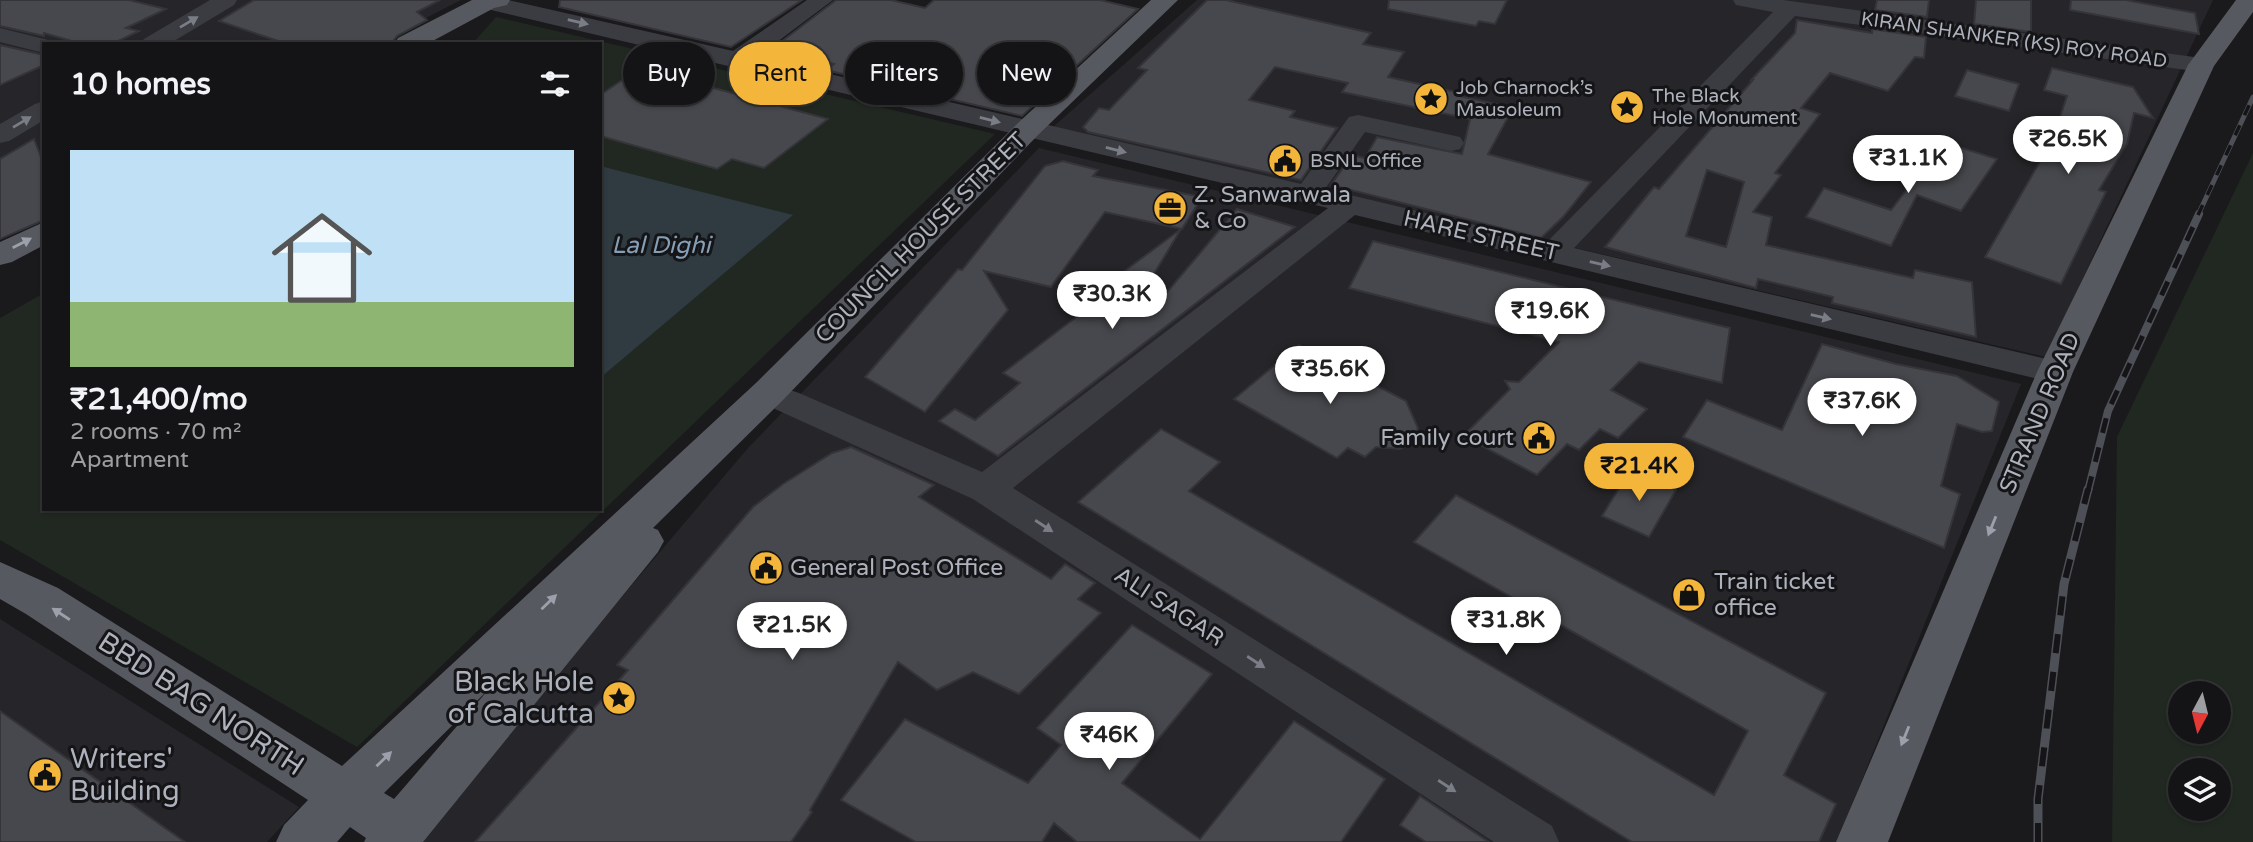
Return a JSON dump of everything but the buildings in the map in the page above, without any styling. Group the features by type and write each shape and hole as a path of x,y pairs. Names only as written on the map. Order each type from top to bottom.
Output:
{"main road":[{"path":"411,42 488,0"},
{"name":"COUNCIL HOUSE STREET","path":"1039,132 1166,0"},
{"name":"COUNCIL HOUSE STREET","path":"1039,132 1188,0"},
{"name":"STRAND ROAD","path":"1863,842 2055,372 2201,65 2249,0"},
{"path":"436,29 525,11"},
{"path":"395,836 641,544 778,396 1039,132"},
{"path":"0,255 42,233"},
{"path":"302,842 345,797 778,396"},
{"name":"BBD BAG NORTH","path":"0,579 42,601 345,797 395,836"}],"street":[{"path":"155,42 226,0"},
{"name":"HARE STREET","path":"488,0 729,58"},
{"path":"762,42 822,0"},
{"name":"KIRAN SHANKER (KS) ROY ROAD","path":"1744,0 2201,65"},
{"path":"1553,253 1790,8"},
{"path":"0,35 42,46"},
{"name":"HARE STREET","path":"831,83 2055,372"},
{"path":"0,135 42,110"},
{"path":"1306,196 1358,123 1451,143"},
{"path":"986,489 1349,205"},
{"name":"ALI SAGAR","path":"778,396 986,489 1535,842"}],"shaded area":[{"path":"0,0 461,0 379,42 42,42 42,215 0,236"},
{"path":"1197,0 2213,0 2046,357 1053,127"},
{"path":"496,17 623,47 623,105 715,105 715,68 729,72 729,105 831,105 831,96 845,99 845,105 871,105 995,134 357,747 0,540 0,318 42,294 42,511 602,511 602,42 474,42"},
{"path":"1039,148 2021,384 1837,842 414,842 748,448"},
{"path":"2253,153 2253,842 2112,842 2117,437"},
{"path":"0,619 299,807 267,842 0,842"}],"water":[{"name":"Lal Dighi","path":"602,167 793,215 602,376"}],"railway":[{"path":"2198,215 2253,97"},
{"path":"2088,491 2108,411 2199,214"},
{"path":"2038,842 2038,799 2064,584 2088,489"}],"place":[{"name":"Job Charnock’s Mausoleum","path":"1431,99"},
{"name":"The Black Hole Monument","path":"1627,107"},
{"name":"BSNL Office","path":"1285,161"},
{"name":"Z. Sanwarwala & Co","path":"1170,208"},
{"name":"Family court","path":"1539,438"},
{"name":"General Post Office","path":"766,568"},
{"name":"Train ticket office","path":"1689,595"},
{"name":"Black Hole of Calcutta","path":"619,698"},
{"name":"Writers' Building","path":"45,775"}]}
